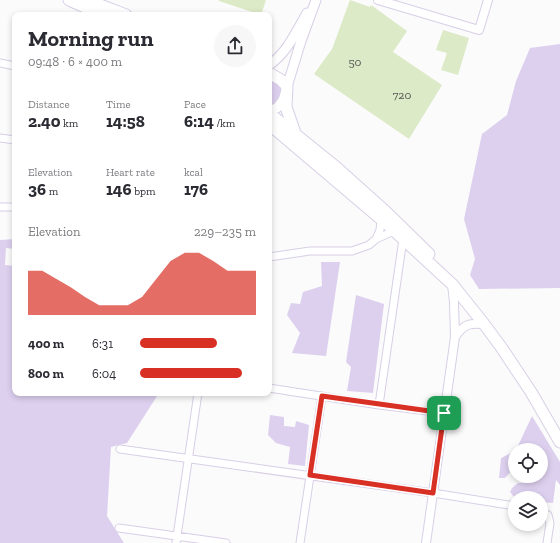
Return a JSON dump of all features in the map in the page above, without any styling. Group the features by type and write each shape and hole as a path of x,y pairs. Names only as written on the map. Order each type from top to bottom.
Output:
{"highway":[{"path":"69,0 96,12"},
{"path":"87,0 118,12"},
{"path":"272,75 287,86 286,107 295,133"},
{"path":"272,114 336,167 407,231 444,271 452,284 484,324 531,392 560,442"},
{"path":"272,127 394,231 452,284"}],"main road":[{"path":"272,63 286,50 315,0"},
{"path":"272,110 277,108 283,100 315,0"}],"street":[{"path":"378,0 479,30 488,0"},
{"path":"0,64 12,66"},
{"path":"0,138 12,140"},
{"path":"0,207 12,207"},
{"path":"376,239 380,230 381,220"},
{"path":"272,256 310,250 352,251 369,245 376,239 394,231"},
{"path":"379,405 403,239"},
{"path":"426,543 455,337 452,284"},
{"path":"455,337 467,324 484,324"},
{"path":"272,388 379,405 444,413"},
{"path":"177,540 198,396"},
{"path":"300,543 322,396"},
{"path":"120,449 310,475 508,505"},
{"path":"547,543 550,523 548,515"},
{"path":"119,528 177,540 226,543"}],"shaded area":[{"path":"560,44 560,288 479,289 470,275 475,259 464,219 482,134 507,115 516,81 530,48"},
{"path":"272,80 281,87 278,100 272,106"},
{"path":"12,239 12,249 6,248 5,265 12,266 12,396 157,396 127,443 111,447 107,516 124,543 0,543 0,240"},
{"path":"321,262 340,262 326,356 292,353 300,333 287,315 291,303 300,304 303,292 322,286"},
{"path":"356,295 384,304 373,393 347,391 351,367 346,362"},
{"path":"270,415 284,417 284,426 295,427 296,421 309,425 305,466 288,464 290,447 276,443 268,435"},
{"path":"532,416 560,462 560,485 556,480 553,503 548,503 548,491 510,491 518,483 548,483 548,443 519,443"},
{"path":"508,454 508,475 505,478 499,478 501,458"}],"building":[{"path":"266,0 262,12 252,12 219,1"},
{"path":"350,0 370,7 371,5 407,31 393,52 442,85 409,139 314,74 332,49"},
{"path":"443,30 469,38 458,75 441,70 447,53 436,50"}],"route":[{"path":"322,396 444,413 433,493 310,475 322,396"}]}
